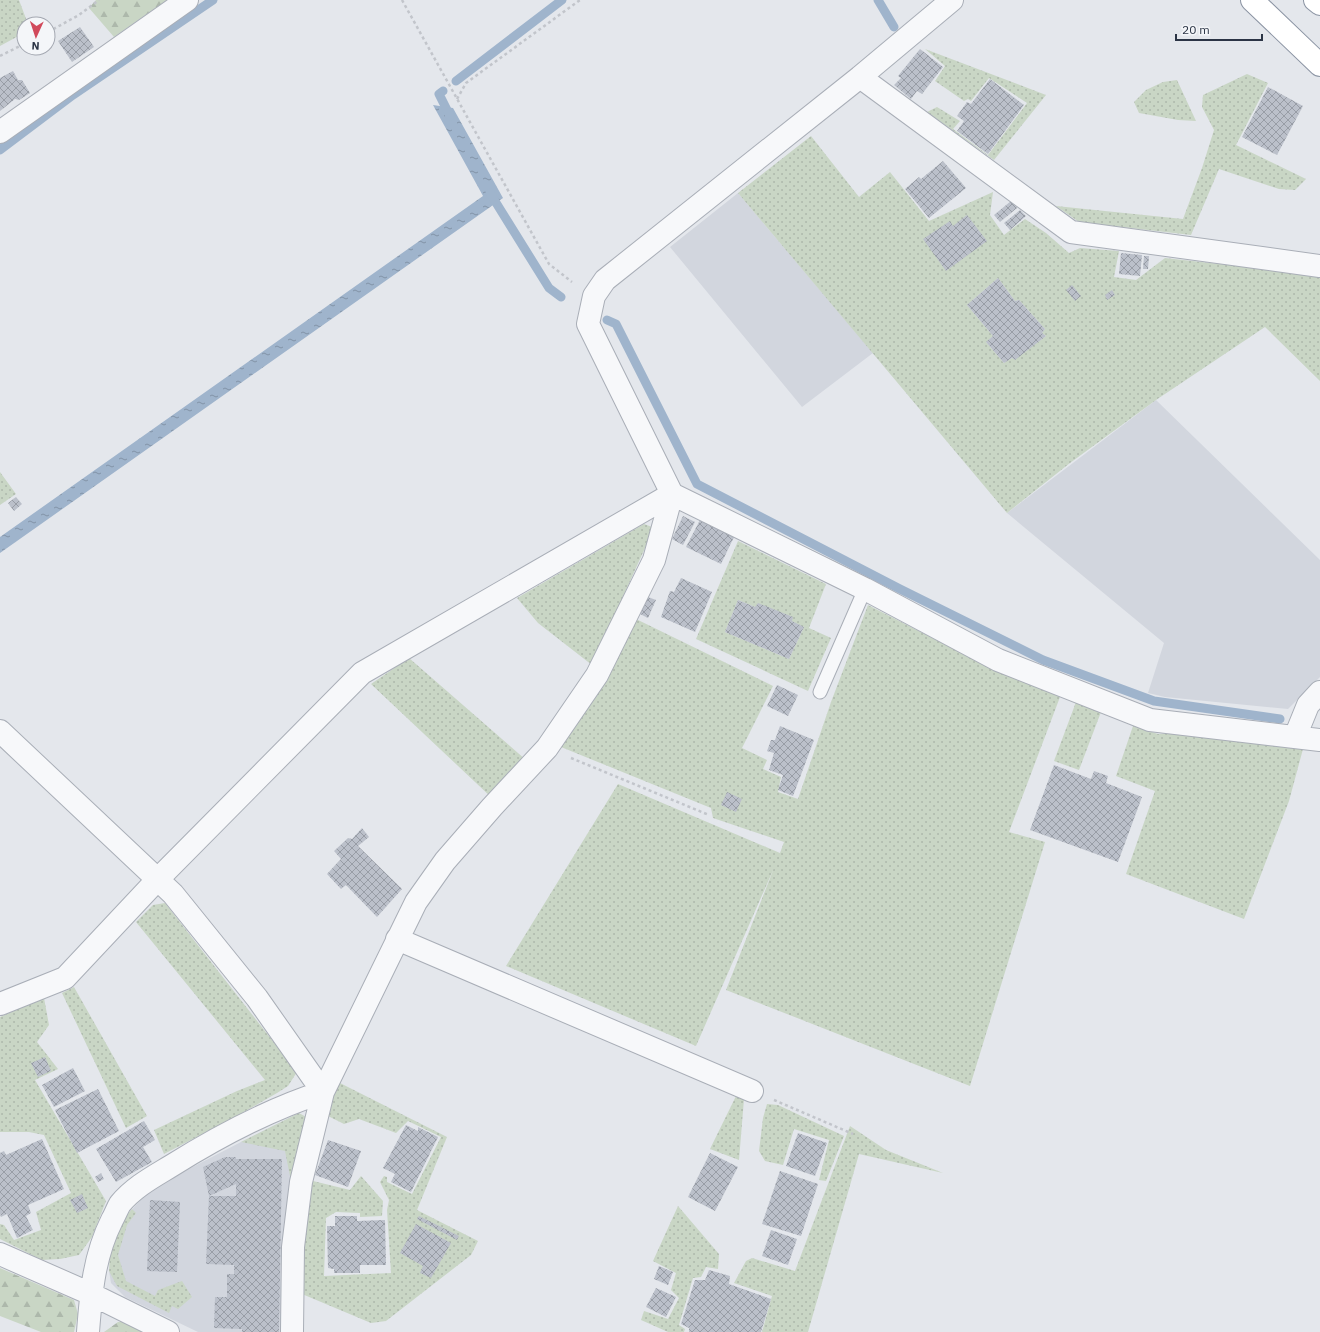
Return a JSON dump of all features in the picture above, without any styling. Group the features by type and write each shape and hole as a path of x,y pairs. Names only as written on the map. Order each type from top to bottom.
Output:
{"highway":[{"path":"1252,0 1320,65"},
{"path":"1315,0 1320,4"}],"street":[{"path":"0,132 187,0"},
{"path":"952,0 860,77 605,280 594,296 588,324 672,494 864,589 998,660 1150,720 1320,740"},
{"path":"860,77 1071,232 1320,266"},
{"path":"292,1332 293,1247 302,1182 323,1092 416,902 445,861 492,807 547,748 597,675 654,560 672,494"},
{"path":"0,1004 65,978 157,880 362,673 672,494"},
{"path":"1295,737 1308,705 1320,692"},
{"path":"0,731 173,894 257,998 323,1092"},
{"path":"397,939 752,1091"},
{"path":"88,1332 91,1294 96,1264 103,1237 120,1205 140,1185 190,1154 257,1118 294,1101 323,1092"},
{"path":"0,1254 91,1294 168,1332"}],"lane":[{"path":"820,692 864,589"}],"path":[{"path":"56,28 79,15 99,0"},
{"path":"402,0 549,264 584,292 594,296"},
{"path":"457,99 466,83 580,0"},
{"path":"0,56 16,48"},
{"path":"547,748 709,815"},
{"path":"752,1091 853,1134"}],"shaded area":[{"path":"738,193 873,353 802,407 670,247"},
{"path":"1156,400 1320,560 1320,677 1288,709 1165,697 1148,693 1164,643 1007,513"},
{"path":"299,1113 286,1332 198,1332 125,1297 111,1283 109,1271 122,1221 150,1189"}],"green space":[{"path":"0,0 19,0 25,16 16,16 16,37 0,46"},
{"path":"96,0 167,0 114,37 89,8"},
{"path":"925,49 1046,95 994,160 927,112 937,107 960,121 953,129 988,155 1027,103 989,78 971,101 968,99 964,101 935,81 945,66"},
{"path":"1247,74 1268,83 1236,145 1306,179 1295,190 1279,189 1219,169 1191,235 1079,222 1056,206 1183,219 1214,130 1202,107 1203,95"},
{"path":"1177,80 1196,121 1178,120 1139,113 1134,102 1146,90 1163,82"},
{"path":"811,136 859,197 890,172 929,221 993,192 990,215 1004,235 1025,219 1046,233 1069,253 1080,248 1119,251 1114,277 1136,280 1165,258 1320,275 1320,381 1265,327 1156,400 1070,463 1007,513 738,193","holes":["998,278 1015,301 1019,300 1045,329 1042,333 1046,336 1015,359 1012,358 1004,363 986,342 993,336 967,305"]},
{"path":"0,472 16,494 0,505"},
{"path":"644,524 652,527 645,548 592,665 538,623 517,598"},
{"path":"738,541 826,584 809,628 831,638 808,691 696,639","holes":["738,600 804,627 789,659 725,632"]},
{"path":"868,605 983,664 1060,697 1009,832 1045,842 970,1086 726,990 774,868 696,1046 506,966 618,784 780,853 784,842 713,818 711,808 561,747 636,619 773,686 742,748 767,760 763,769 781,777 778,792 798,799 831,702"},
{"path":"409,658 526,760 492,798 371,684"},
{"path":"1076,702 1101,712 1079,770 1054,761"},
{"path":"1133,726 1158,734 1175,733 1303,749 1289,801 1244,919 1126,874 1155,791 1116,776"},
{"path":"165,903 297,1072 288,1086 277,1093 237,1116 164,1154 154,1130 237,1091 265,1080 136,922 153,905"},
{"path":"74,987 147,1116 126,1128 62,993"},
{"path":"44,998 49,1025 37,1042 58,1069 35,1080 106,1201 92,1237 79,1255 60,1259 42,1260 0,1239 0,1224 4,1225 14,1240 41,1230 36,1212 71,1193 44,1135 29,1132 0,1132 0,1017"},
{"path":"338,1082 447,1137 417,1210 478,1241 471,1255 386,1321 371,1323 302,1294 307,1201 313,1181 350,1190 361,1176 383,1201 382,1216 360,1217 360,1213 336,1212 326,1218 324,1276 391,1273 387,1210 389,1200 380,1182 384,1176 387,1177 387,1182 412,1194 441,1137 408,1121 396,1133 359,1119 344,1124 326,1115"},
{"path":"737,1094 744,1099 739,1160 710,1149"},
{"path":"767,1104 778,1105 844,1136 826,1181 819,1180 829,1140 794,1129 783,1165 765,1161 759,1151 763,1118"},
{"path":"299,1113 308,1118 291,1181 285,1151 241,1142"},
{"path":"850,1126 886,1150 943,1173 859,1154 808,1332 762,1332 772,1296 734,1283 746,1261 752,1258 795,1271"},
{"path":"678,1206 719,1254 718,1269 706,1267 701,1277 693,1278 679,1325 685,1329 684,1332 668,1332 641,1320 644,1311 668,1319 679,1298 671,1290 676,1273 653,1261"},
{"path":"132,1209 136,1213 127,1225 118,1255 126,1281 155,1296 158,1290 182,1281 192,1297 178,1309 172,1306 169,1313 117,1286 109,1271 110,1253 122,1221"},
{"path":"0,1268 74,1300 78,1314 74,1332 41,1332 0,1316"},
{"path":"128,1321 150,1332 104,1332 118,1322"}],"water":[{"path":"433,105 453,108 503,198 0,553 0,537 483,196"}],"building":[{"path":"80,27 94,47 72,62 58,41"},
{"path":"920,49 943,67 922,94 917,91 911,99 894,85 901,78 898,76"},
{"path":"13,71 18,80 22,80 30,93 19,100 15,99 0,111 0,78"},
{"path":"990,79 1024,105 988,154 957,131 964,121 957,116 967,102 971,104"},
{"path":"1268,87 1303,106 1277,155 1242,137"},
{"path":"943,161 966,188 929,218 905,189 919,177 921,179"},
{"path":"1011,201 1017,208 1000,222 994,215"},
{"path":"1020,210 1026,216 1010,230 1004,223"},
{"path":"967,215 987,241 946,271 923,239 950,221 953,226"},
{"path":"1121,253 1142,255 1140,276 1119,274"},
{"path":"1144,256 1149,256 1148,269 1143,269"},
{"path":"998,278 1015,301 1019,300 1045,329 1042,333 1046,336 1015,360 1012,358 1004,363 986,342 993,336 967,305"},
{"path":"1072,285 1081,296 1075,301 1066,290"},
{"path":"1112,290 1115,295 1107,300 1105,295"},
{"path":"16,497 22,504 14,511 8,503"},
{"path":"683,516 695,522 683,545 672,539"},
{"path":"700,520 734,537 721,564 686,547"},
{"path":"681,578 712,592 695,632 661,617 670,591 674,592"},
{"path":"648,597 656,600 648,618 640,614"},
{"path":"738,600 755,607 758,603 793,617 792,621 804,627 789,659 725,632"},
{"path":"777,685 798,695 788,716 767,706"},
{"path":"780,726 814,740 793,796 778,790 783,775 769,770 774,753 767,751 771,740 775,740"},
{"path":"1054,765 1091,779 1094,771 1108,776 1106,783 1142,797 1118,862 1030,830"},
{"path":"727,792 742,799 736,812 721,805"},
{"path":"362,828 369,837 358,846 402,889 377,917 346,885 341,889 327,874 341,859 334,851 348,838 352,839"},
{"path":"45,1057 51,1071 38,1077 31,1063"},
{"path":"73,1068 85,1091 54,1107 42,1085"},
{"path":"98,1089 119,1131 77,1153 55,1110"},
{"path":"144,1121 155,1140 143,1147 152,1162 116,1182 96,1149"},
{"path":"406,1125 418,1131 418,1127 438,1137 411,1192 391,1182 395,1174 383,1168"},
{"path":"798,1133 827,1143 815,1176 786,1166"},
{"path":"42,1139 64,1189 28,1205 31,1213 26,1216 33,1230 17,1238 7,1214 1,1217 0,1214 0,1153 4,1151 6,1155"},
{"path":"328,1140 361,1151 348,1187 315,1175"},
{"path":"710,1153 738,1167 715,1211 688,1197"},
{"path":"225,1157 236,1157 236,1159 282,1159 279,1332 242,1332 242,1329 214,1328 215,1297 227,1297 227,1274 234,1274 234,1265 206,1264 209,1196 203,1167","holes":["236,1184 236,1196 209,1196"]},
{"path":"780,1171 818,1184 801,1236 762,1224"},
{"path":"101,1173 104,1179 98,1182 95,1177"},
{"path":"82,1194 88,1208 77,1213 70,1200"},
{"path":"150,1200 180,1202 177,1272 147,1271"},
{"path":"335,1216 357,1216 357,1221 385,1220 386,1265 360,1265 360,1273 334,1273 334,1269 328,1268 327,1226 335,1226"},
{"path":"419,1216 459,1236 457,1240 417,1219"},
{"path":"416,1224 451,1243 431,1278 420,1273 423,1266 400,1253"},
{"path":"771,1230 797,1239 788,1265 762,1256"},
{"path":"659,1266 673,1272 668,1285 654,1279"},
{"path":"709,1270 730,1276 729,1284 771,1299 761,1332 689,1332 689,1328 681,1324 695,1280 705,1280"},
{"path":"656,1288 676,1297 666,1317 646,1307"}],"waterway":[{"path":"0,150 73,95 213,0"},
{"path":"456,81 562,0"},
{"path":"878,0 894,27"},
{"path":"443,91 439,94 450,116"},
{"path":"490,193 549,288 561,297"},
{"path":"607,320 616,324 697,484 900,589 1043,660 1154,701 1280,719"}]}
